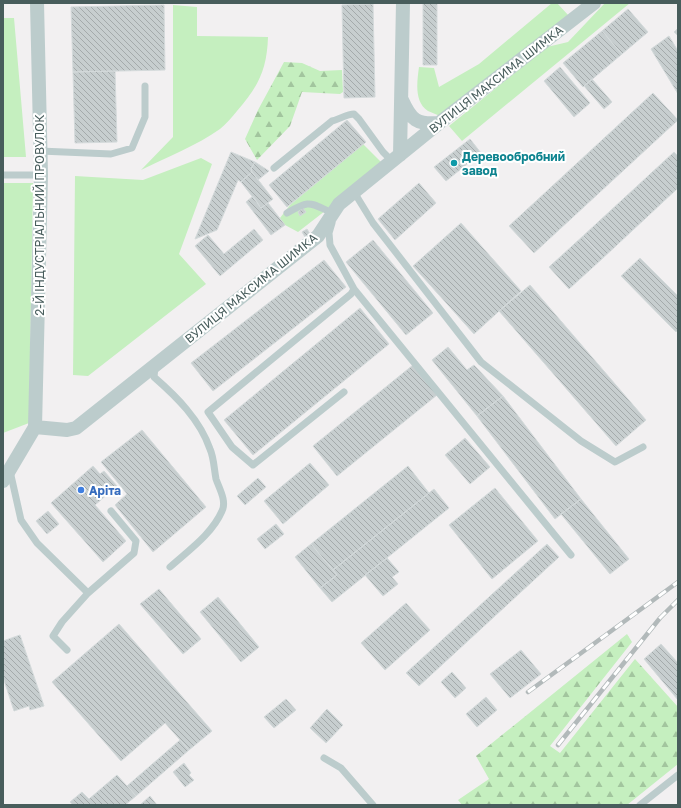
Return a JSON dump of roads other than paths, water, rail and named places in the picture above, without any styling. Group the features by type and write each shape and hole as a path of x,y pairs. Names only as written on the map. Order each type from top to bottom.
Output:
{"street":[{"name":"2-Й ІНДУСТРІАЛЬНИЙ ПРОВУЛОК","path":"35,427 41,175 37,3"},
{"path":"396,158 401,98 404,3"},
{"name":"ВУЛИЦЯ МАКСИМА ШИМКА","path":"35,427 67,430 76,428 318,236 336,208 354,192 439,123 594,3"},
{"path":"401,98 408,112 417,122 427,124 439,123"},
{"path":"6,475 35,427"}],"lane":[{"path":"40,151 111,154 132,148 145,116 145,86"},
{"path":"274,168 332,121 343,118 348,114 354,114 359,119 383,152 396,158"},
{"path":"3,176 41,175"},
{"path":"354,192 373,224 480,362 581,442 615,462 643,447"},
{"path":"287,213 302,204 314,204 336,208 329,233 330,245 354,289 571,554"},
{"path":"344,392 253,465 232,447 208,412 351,294 354,289"},
{"path":"155,365 154,377 170,391 200,427 211,450 216,476 222,494 224,509 214,527 170,567"},
{"path":"6,475 21,520 37,543 88,593"},
{"path":"67,650 52,636 62,622 88,593 134,553 136,541 111,511"},
{"path":"324,758 341,768 373,805"},
{"path":"640,805 678,774"}],"railway":[{"path":"528,692 678,582"},
{"path":"558,745 660,618 678,600"}],"place":[{"name":"Деревообробний завод","path":"454,163"},
{"name":"Аріта","path":"81,490"}]}
